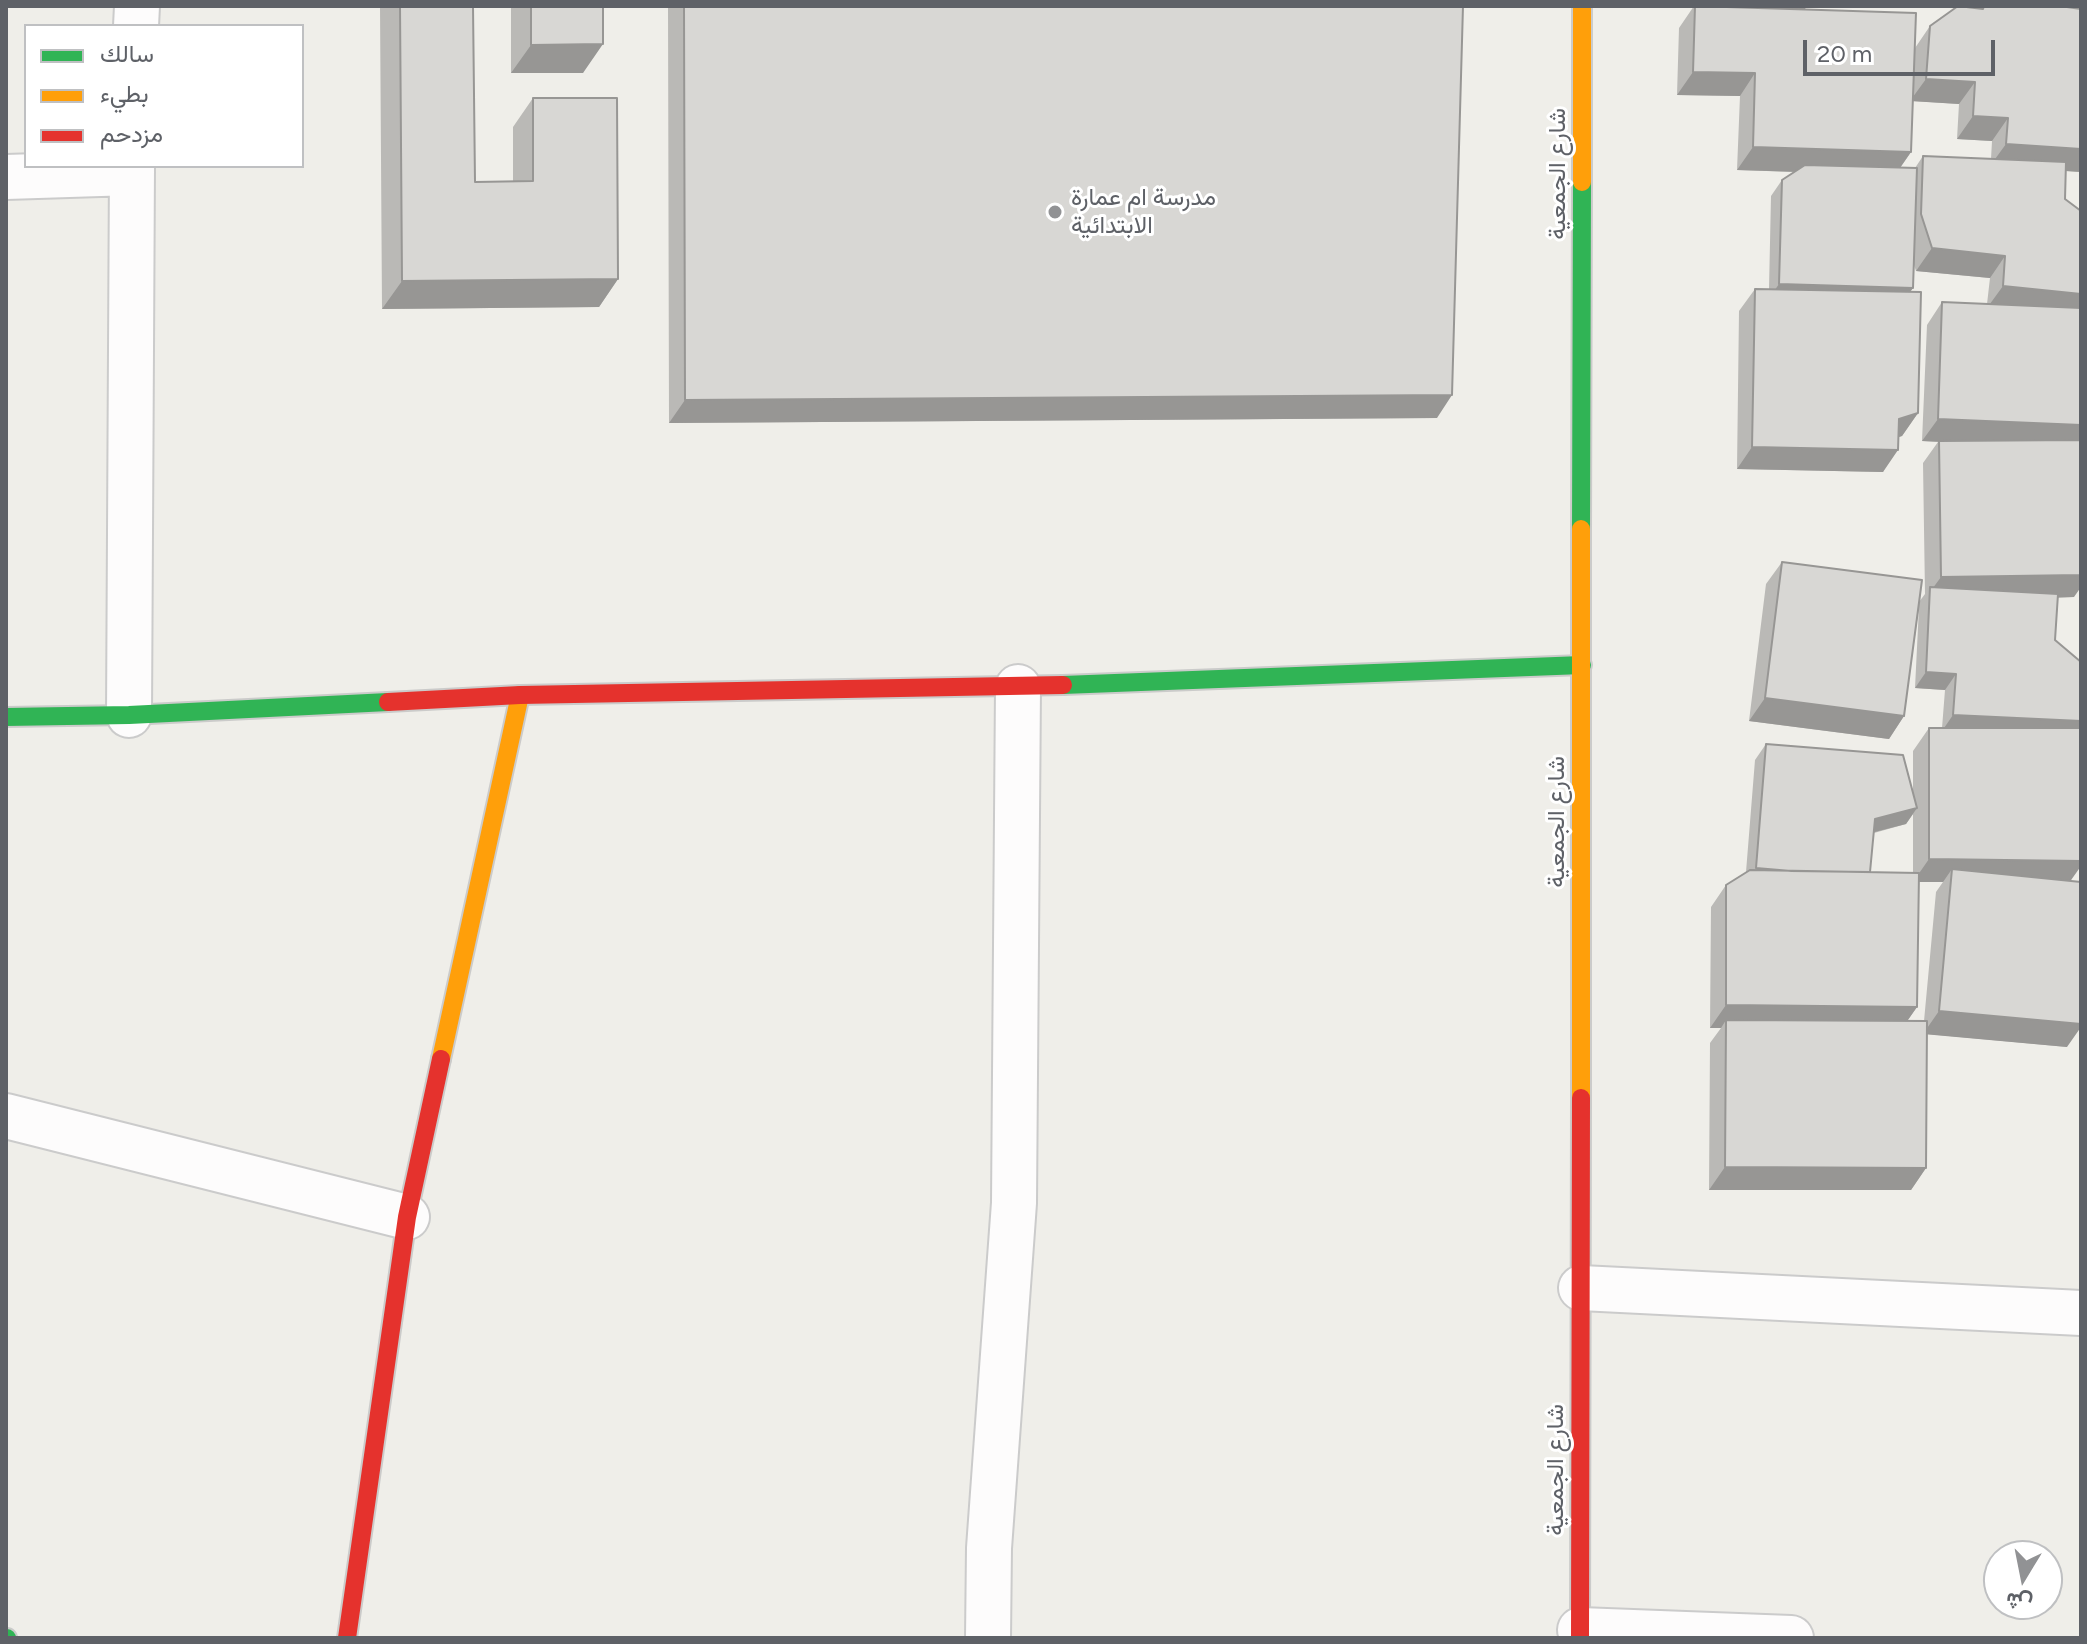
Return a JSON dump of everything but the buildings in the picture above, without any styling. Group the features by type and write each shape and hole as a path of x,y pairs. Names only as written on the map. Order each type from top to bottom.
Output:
{"street":[{"name":"شارع الجمعية","path":"1580,1634 1582,6"},
{"path":"6,177 132,170 129,715"},
{"path":"6,717 129,715 520,695 1018,687 1582,665"},
{"path":"988,1638 989,1548 1014,1203 1018,687"},
{"path":"347,1638 407,1217 520,695"},
{"path":"6,1116 407,1217"},
{"path":"1581,1288 2081,1313"},
{"path":"1580,1634 1791,1638"}],"traffic: fast":[{"path":"1581,529 1582,182"},
{"path":"1063,685 1582,665"},
{"path":"6,717 129,715 388,702"}],"traffic: slow":[{"path":"1582,6 1582,182"},
{"path":"1581,529 1581,1098"},
{"path":"441,1059 520,695"}],"traffic: jam":[{"path":"388,702 520,695 1063,685"},
{"path":"347,1638 407,1217 441,1059"},
{"path":"1580,1638 1581,1098"}],"place":[{"name":"مدرسة ام عمارة الابتدائية","path":"1055,212"}]}
